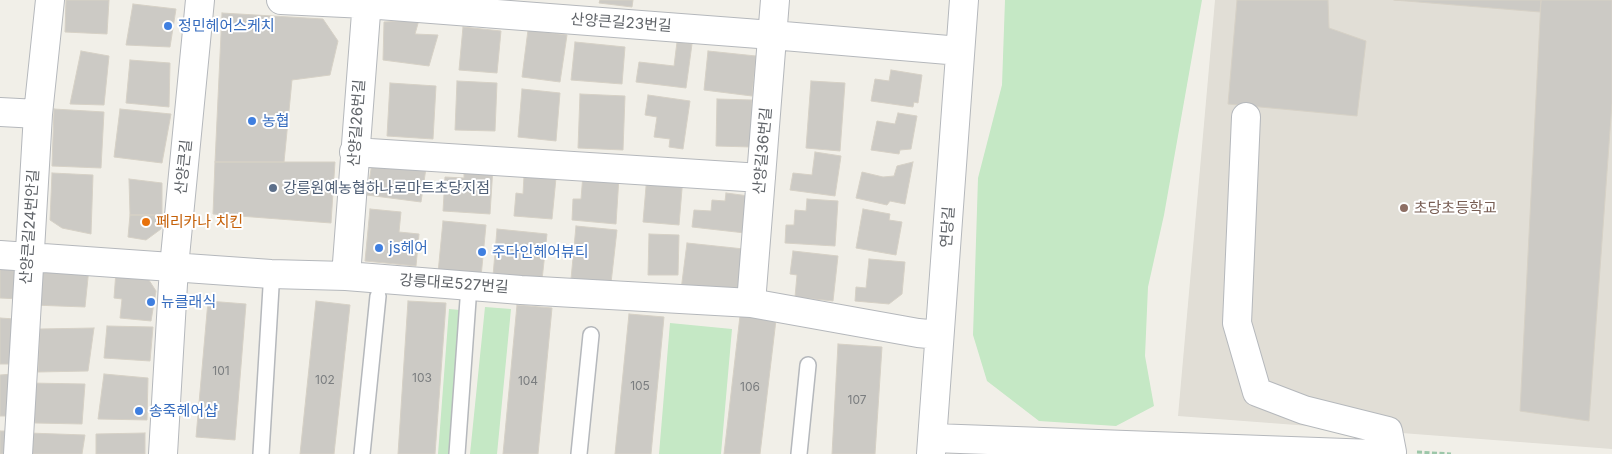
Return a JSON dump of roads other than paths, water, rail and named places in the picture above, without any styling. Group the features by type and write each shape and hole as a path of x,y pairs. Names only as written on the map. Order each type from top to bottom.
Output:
{"street":[{"name":"산양큰길24번안길","path":"18,454 28,258 38,114 50,0"},
{"name":"산양큰길","path":"163,454 174,267 200,0"},
{"name":"산양큰길23번길","path":"281,0 367,2 960,51"},
{"name":"산양길36번길","path":"751,303 775,0"},
{"name":"연당길","path":"932,446 964,0"},
{"name":"산양길26번길","path":"346,276 367,2"},
{"path":"0,112 38,114"},
{"path":"932,446 1373,454 1392,452 1388,431 1304,410 1257,392 1237,323 1246,117"},
{"path":"354,152 761,178"},
{"name":"강릉대로527번길","path":"0,255 271,274 346,276 469,286 751,303 906,331 939,335"}],"lane":[{"path":"457,454 469,286"},
{"path":"261,454 270,287"},
{"path":"362,454 378,296"},
{"path":"579,454 591,335"},
{"path":"799,454 808,365"}],"place":[{"name":"정민헤어스케치","path":"168,26"},
{"name":"농협","path":"252,121"},
{"name":"강릉원예농협하나로마트초당지점","path":"273,188"},
{"name":"초당초등학교","path":"1404,208"},
{"name":"페리카나 치킨","path":"146,222"},
{"name":"js헤어","path":"379,248"},
{"name":"주다인헤어뷰티","path":"482,252"},
{"name":"뉴클래식","path":"151,302"},
{"name":"송죽헤어샵","path":"139,411"}]}
